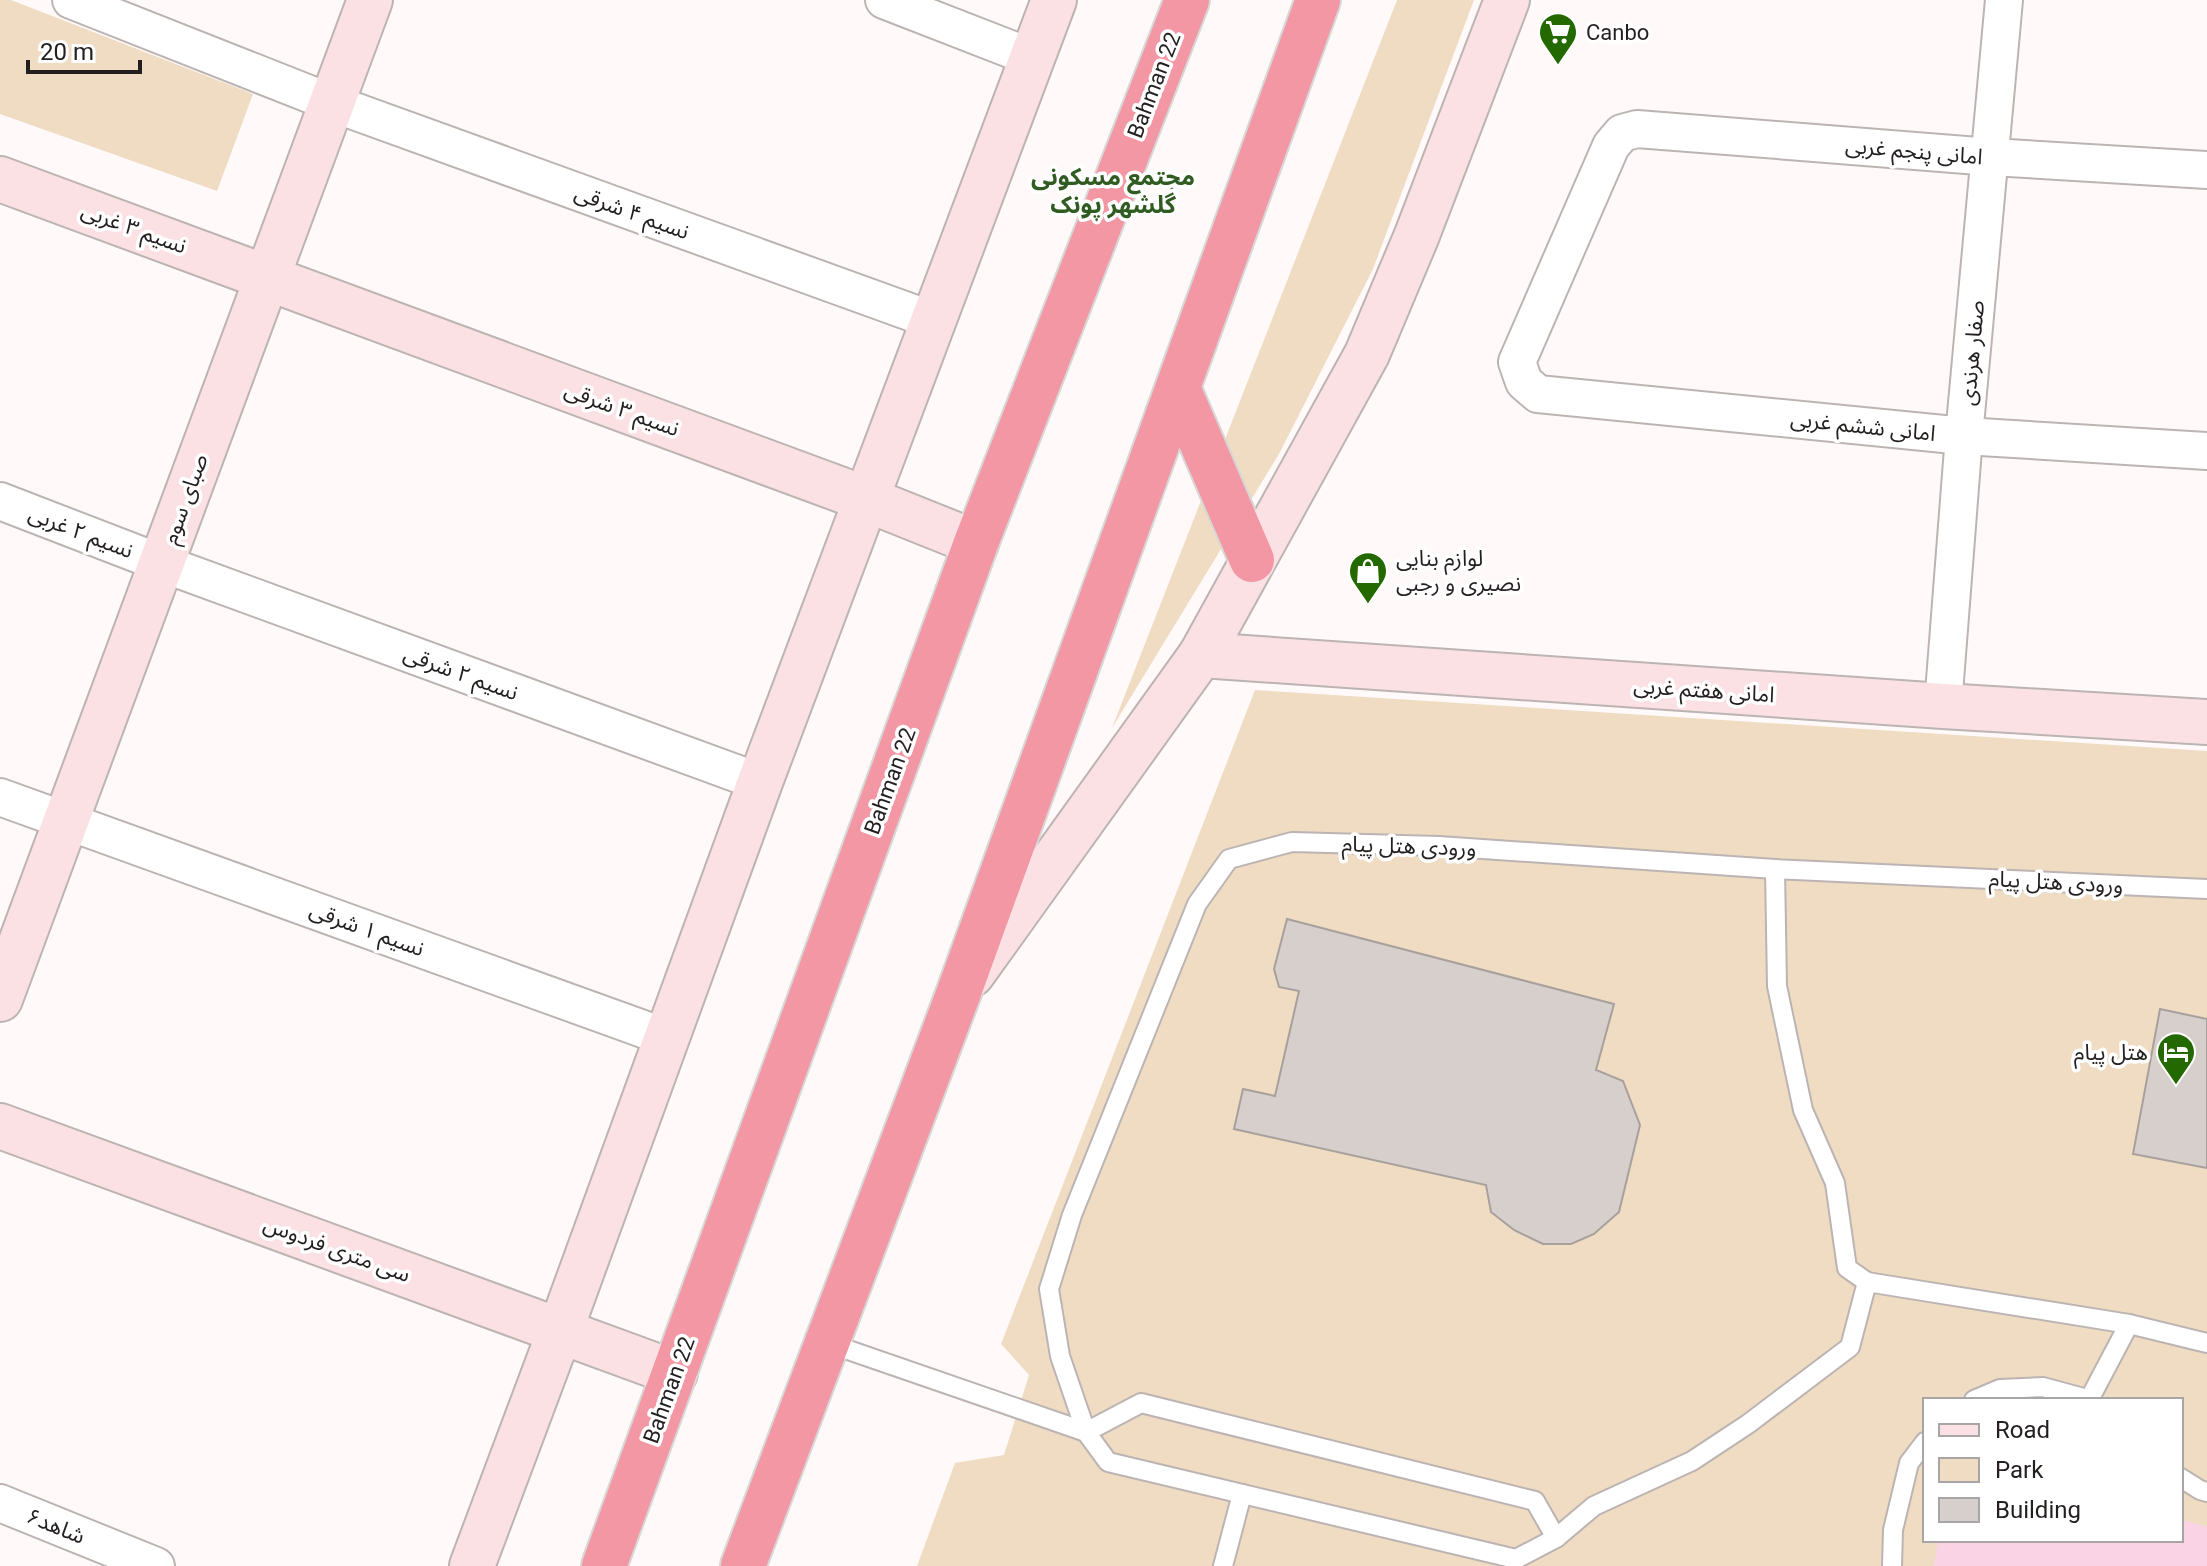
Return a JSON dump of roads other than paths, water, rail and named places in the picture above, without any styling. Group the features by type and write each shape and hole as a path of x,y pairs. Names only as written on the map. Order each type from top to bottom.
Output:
{"highway":[{"name":"Bahman 22","path":"604,1566 976,543 1187,0"},
{"path":"743,1566 959,992 1317,1"},
{"path":"1178,388 1252,560"}],"street":[{"name":"نسیم ۴ شرقی","path":"71,0 332,103 932,320"},
{"name":"صبای سوم","path":"0,999 370,0"},
{"path":"884,0 1033,58"},
{"path":"472,1566 760,782 1054,0"},
{"path":"959,992 1201,655 1367,354 1417,235 1507,0"},
{"name":"صفار هرندی","path":"1943,706 2004,0"},
{"name":"امانی پنجم غربی","path":"1524,382 1517,362 1611,146 1622,133 1637,129 1991,157 2207,170"},
{"name":"نسیم ۳ غربی","path":"0,179 267,277"},
{"name":"نسیم ۳ شرقی","path":"267,277 866,499 976,543"},
{"name":"امانی ششم غربی","path":"1524,382 1538,394 1964,436 2207,451"},
{"name":"نسیم ۲ غربی","path":"0,501 161,563"},
{"name":"نسیم ۲ شرقی","path":"161,563 760,782"},
{"name":"امانی هفتم غربی","path":"1201,655 2207,722"},
{"name":"نسیم ۱ شرقی","path":"0,797 668,1038"},
{"name":"سی متری فردوس","path":"0,1126 675,1373"},
{"name":"شاهد۶","path":"0,1503 156,1566"}],"lane":[{"name":"ورودی هتل پیام","path":"1086,1432 1060,1356 1049,1289 1072,1215 1197,904 1229,859 1292,842 1439,846 1775,869 2207,889"},
{"path":"1775,869 1777,986 1803,1110 1835,1183 1847,1268 1867,1282 2129,1324 2207,1343"},
{"path":"828,1343 1086,1432 1108,1462 1516,1559 1556,1538 1594,1506 1692,1461 1748,1424 1850,1347 1867,1282"},
{"path":"2091,1398 2129,1324"},
{"path":"1979,1398 2000,1389 2043,1387 2086,1398"},
{"path":"1086,1432 1141,1403 1535,1501 1556,1538"},
{"path":"1892,1566 1893,1530 1909,1463 1923,1445"},
{"path":"2183,1479 2207,1492"},
{"path":"1223,1566 1242,1494"}],"place":[{"name":"Canbo","path":"1558,66"},
{"name":"لوازم بنایی نصیری و رجبی","path":"1368,605"},
{"name":"هتل پیام","path":"2176,1086"}],"district":[{"name":"مجتمع مسکونی گلشهر پونک","path":"1113,191"}]}
